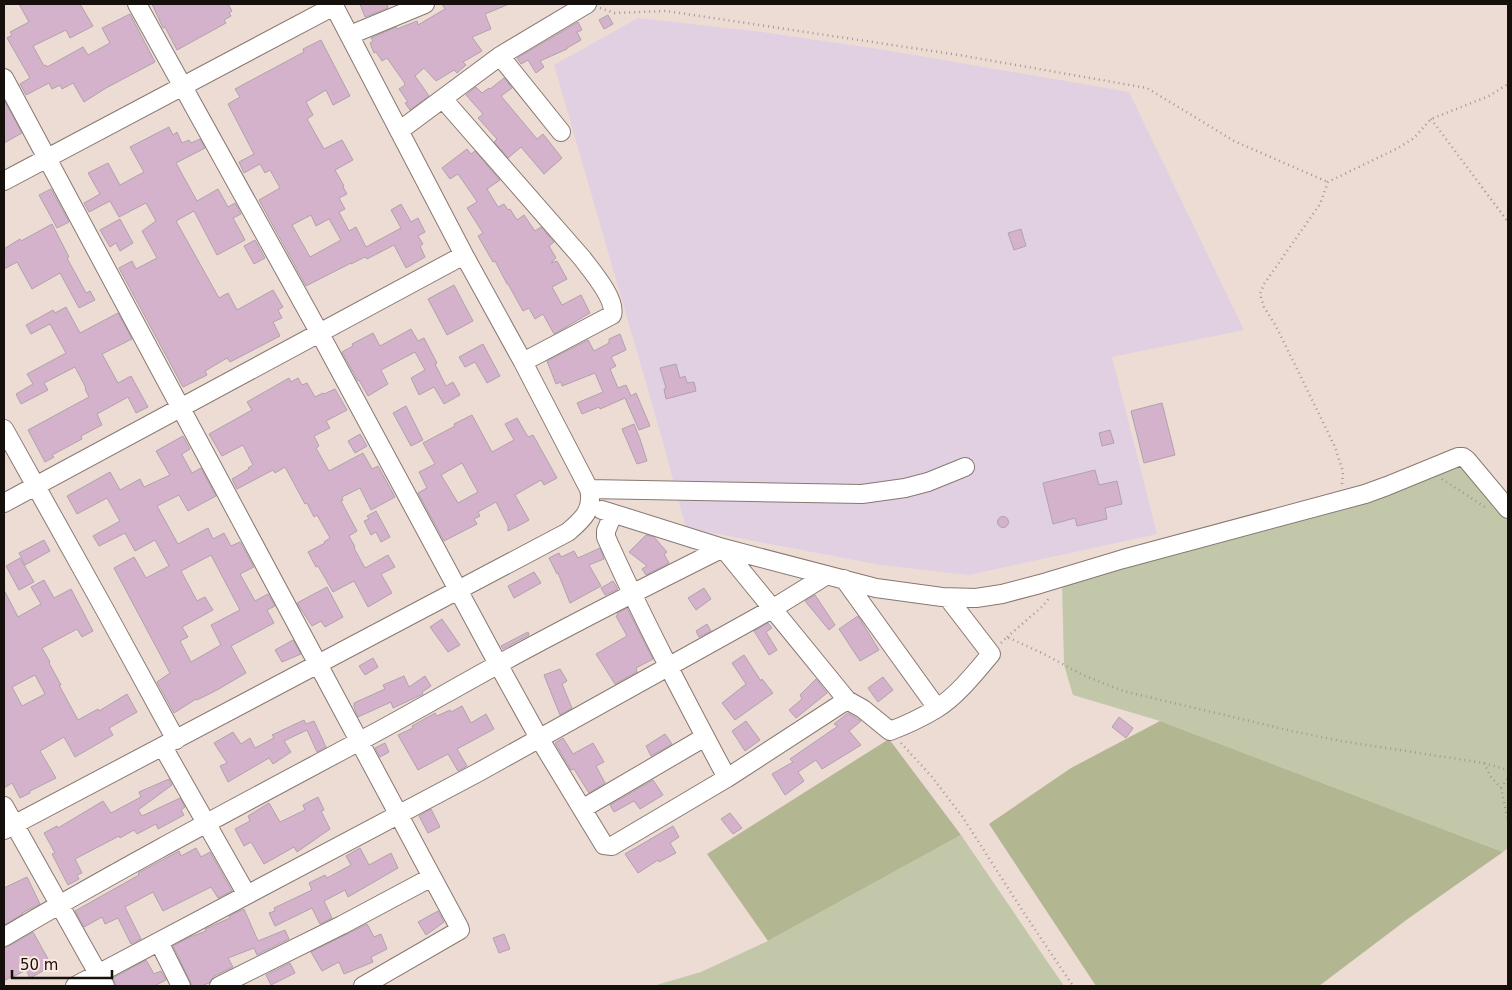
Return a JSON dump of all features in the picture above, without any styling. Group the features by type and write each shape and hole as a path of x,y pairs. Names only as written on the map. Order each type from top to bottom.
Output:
{"street":[{"path":"137,4 319,332 539,738 604,845 612,846 727,778 847,700"},
{"path":"350,36 425,4"},
{"path":"399,132 500,56 587,4"},
{"path":"4,181 334,5 464,256 523,362 590,498 613,514 723,548 890,591 948,598 976,598 1067,577 1173,545 1374,491 1453,459 1463,457 1508,509"},
{"path":"500,56 561,132"},
{"path":"4,78 459,927 460,930 363,986"},
{"path":"443,99 582,258 598,280 613,306 612,315 523,362"},
{"path":"4,502 464,256"},
{"path":"4,429 105,610 206,823 247,895"},
{"path":"590,498 862,494 905,488 928,482 965,467"},
{"path":"9,827 568,532 582,520 590,498"},
{"path":"613,514 606,537 631,594 668,668 727,778"},
{"path":"4,937 59,904 498,664 723,548"},
{"path":"723,548 847,700 863,709 890,731 916,720 937,708 955,693 991,654 948,598"},
{"path":"75,986 102,980 159,942 477,773 772,609 836,577"},
{"path":"836,577 937,708"},
{"path":"582,809 705,737"},
{"path":"4,806 9,827 59,904 102,980"},
{"path":"219,986 334,929 432,877"},
{"path":"159,942 181,986"}],"path":[{"path":"587,4 615,13 666,11 715,18 959,55 1147,88 1234,142 1328,182"},
{"path":"1336,502 1344,472 1335,446 1280,334 1264,307 1260,294 1264,284 1320,204 1328,182 1398,148 1414,138 1431,119 1489,96 1508,84"},
{"path":"1431,119 1508,222"},
{"path":"1428,469 1433,476 1453,485 1486,508"},
{"path":"991,654 1007,637 1043,606 1067,577"},
{"path":"1007,637 1084,675 1123,691 1292,731 1341,741 1484,763 1508,770"},
{"path":"890,731 932,777 962,816 1024,914 1073,986"},
{"path":"1484,763 1491,777 1501,788 1508,820"},
{"path":"1501,788 1508,778"}],"shaded area":[{"path":"638,18 762,32 885,50 1129,92 1244,330 1112,357 1157,534 969,575 881,565 686,528 554,65"}],"green space":[{"path":"1463,461 1508,514 1508,848 1503,852 1160,721 1073,695 1064,665 1062,583 1124,563 1347,509"},
{"path":"1160,721 1503,852 1409,918 1319,986 1096,986 989,824 1071,768"},
{"path":"889,739 961,835 768,941 707,854"},
{"path":"961,835 1064,986 653,986 701,972 768,941"}],"building":[{"path":"19,4 80,4 93,26 70,38 66,30 33,46 44,66 46,65 47,67 83,47 88,55 110,43 102,28 130,14 155,62 84,102 73,83 62,89 60,85 52,89 49,83 26,95 20,84 30,78 7,38 12,35 10,32 29,22"},
{"path":"152,4 228,4 232,11 229,13 231,16 224,20 226,23 177,50 165,27 163,28"},
{"path":"360,4 387,4 388,8 365,17"},
{"path":"442,4 509,4 485,14 491,29 472,37 482,51 463,62 466,65 457,73 454,70 436,81 424,68 415,76 429,96 410,110 405,103 408,102 399,89 405,85 404,82 387,58 382,61 376,52 374,53 370,43 373,41 371,38 396,27 397,29 417,21 418,25 445,9"},
{"path":"608,15 613,24 604,29 599,20"},
{"path":"578,22 582,30 577,32 581,40 567,49 540,61 544,67 536,73 528,60 521,64 517,58"},
{"path":"321,40 350,96 333,105 326,90 306,102 313,115 307,119 324,149 342,140 353,160 335,170 347,194 339,198 345,209 339,212 349,231 356,227 366,247 401,228 391,210 401,204 411,222 418,218 425,232 418,236 423,244 420,246 425,257 406,268 394,245 367,259 365,257 351,263 306,286 259,200 280,188 270,170 265,173 260,164 244,173 239,162 254,154 228,104 240,97 235,89 304,52 303,49","holes":["311,215 316,226 329,219 341,240 310,257 292,225"]},
{"path":"504,78 512,88 501,96 537,139 543,134 562,158 544,174 521,147 508,158 494,142 497,139 478,118 483,114 466,95 476,87 482,93"},
{"path":"4,100 22,133 4,143"},
{"path":"169,127 173,135 177,132 182,143 189,140 191,143 200,139 205,148 176,163 197,201 218,189 228,207 235,203 241,214 233,218 245,240 217,255 194,211 176,221 219,298 228,293 237,310 273,290 283,307 278,310 282,318 273,322 280,336 230,362 227,358 205,371 207,375 183,387 119,268 132,261 136,269 157,258 142,231 156,221 146,203 119,217 110,201 89,212 84,203 100,194 88,173 108,163 120,185 144,172 130,147"},
{"path":"467,149 471,154 475,151 500,180 487,189 498,207 504,204 508,210 510,209 517,220 524,215 535,231 541,227 554,242 549,246 556,258 551,263 557,261 567,279 552,287 562,305 581,295 590,313 554,334 543,314 535,319 529,308 523,311 495,261 493,262 478,236 483,233 467,208 477,202 476,200 458,174 450,179 442,168"},
{"path":"51,189 69,222 57,228 39,195"},
{"path":"120,219 133,243 120,251 116,243 110,247 100,230"},
{"path":"52,224 69,257 67,258 86,293 90,291 95,300 79,308 60,273 32,289 17,262 4,269 4,249"},
{"path":"1021,229 1026,246 1014,250 1008,233"},
{"path":"255,240 265,258 254,264 244,246"},
{"path":"454,285 473,321 447,335 428,299"},
{"path":"66,307 80,333 118,313 132,339 102,354 118,383 131,376 148,407 136,413 128,397 97,414 102,425 81,436 82,439 52,455 54,457 45,462 28,430 89,397 86,388 75,367 44,383 48,390 21,404 16,394 33,384 27,374 66,353 50,324 31,334 26,325 53,310 55,313"},
{"path":"411,329 418,341 424,338 446,386 453,382 460,395 444,404 434,387 419,395 411,378 425,370 415,352 381,370 388,384 368,396 342,352 353,346 352,344 373,333 380,346"},
{"path":"620,334 626,350 611,357 616,366 610,369 618,388 626,385 631,396 636,393 650,426 639,430 625,398 600,409 599,407 582,414 577,403 603,392 595,373 562,386 561,382 556,384 547,361 588,340 594,351 609,343 609,339"},
{"path":"483,344 500,376 487,383 475,362 465,367 459,357"},
{"path":"676,364 680,378 685,376 687,383 694,382 696,391 666,399 664,389 666,388 660,368"},
{"path":"289,378 291,382 298,378 302,385 307,383 315,397 335,389 347,410 326,421 330,428 314,436 319,446 316,448 329,471 363,453 372,469 378,466 395,497 371,510 360,488 342,497 343,500 341,501 357,531 349,536 365,568 388,555 395,567 381,574 392,593 368,607 354,581 333,592 318,566 316,567 308,552 325,543 330,538 317,515 314,517 307,503 305,504 285,467 275,473 273,470 237,489 232,479 253,465 243,445 222,456 209,434 252,410 247,402"},
{"path":"1162,403 1175,455 1144,463 1131,411"},
{"path":"406,406 423,440 411,446 393,413"},
{"path":"472,415 492,452 514,440 505,424 517,418 528,437 533,435 557,478 544,485 541,480 515,495 529,520 508,531 508,526 496,502 478,512 480,516 474,519 477,524 444,541 418,493 427,488 419,472 435,464 423,443 455,426 454,424","holes":["462,463 478,492 458,503 441,475"]},
{"path":"634,424 647,461 637,464 622,429"},
{"path":"1110,430 1114,443 1102,446 1099,433"},
{"path":"360,434 367,446 355,453 348,441"},
{"path":"183,436 190,449 182,455 192,473 201,468 216,496 188,511 179,495 157,506 178,544 208,528 213,539 224,533 231,546 240,542 254,567 240,574 255,601 268,594 275,606 267,610 274,623 231,646 246,673 217,690 196,699 174,713 157,682 170,673 114,568 134,557 146,578 169,566 155,540 135,551 125,533 99,546 93,536 120,521 107,498 77,514 67,496 110,472 120,490 140,479 144,487 170,475 156,451","holes":["211,555 240,610 211,625 221,645 191,662 180,641 188,637 182,627 213,610 205,597 197,601 181,571"]},
{"path":"1095,470 1099,485 1117,481 1122,504 1105,508 1107,519 1077,526 1075,518 1053,524 1043,483"},
{"path":"376,511 390,537 381,542 376,532 371,535 364,521 369,519 367,516"},
{"path":"1001,517 1005,517 1008,522 1007,526 1001,527 998,524 998,520"},
{"path":"646,535 654,537 667,552 664,554 669,563 646,575 642,569 647,566 629,552"},
{"path":"44,540 50,551 25,565 19,553"},
{"path":"600,548 604,559 589,565 601,586 570,603 558,573 549,558 559,553 561,557 574,551 578,558"},
{"path":"20,558 34,582 19,590 6,566"},
{"path":"534,572 541,583 514,598 508,586"},
{"path":"44,580 54,598 71,589 93,631 82,637 77,629 42,648 78,720 98,709 99,711 127,694 137,712 109,728 113,735 75,757 64,737 40,751 56,778 20,798 12,783 4,788 4,590 18,617 41,604 31,587","holes":["35,675 45,694 22,706 12,687"]},
{"path":"613,581 618,589 605,595 601,588"},
{"path":"327,587 343,617 325,627 321,621 312,626 297,603"},
{"path":"704,588 711,599 696,610 688,598"},
{"path":"815,595 835,625 829,630 805,601"},
{"path":"627,608 653,659 636,668 637,672 615,684 596,654 627,636 616,616 618,615 617,613"},
{"path":"858,616 879,650 860,661 839,629"},
{"path":"442,619 460,645 448,652 430,627"},
{"path":"768,623 772,628 766,632 777,650 769,655 754,631"},
{"path":"707,624 711,631 699,637 696,631"},
{"path":"528,632 529,635 503,649 501,646"},
{"path":"293,640 301,654 282,662 275,650"},
{"path":"744,655 761,681 762,679 773,693 735,720 722,703 746,684 732,663"},
{"path":"373,658 378,667 365,675 359,666"},
{"path":"560,669 567,681 562,684 572,708 560,715 544,675"},
{"path":"404,676 409,687 425,676 431,686 422,692 423,694 393,708 391,702 358,717 354,703 385,689 383,685"},
{"path":"883,677 893,690 878,702 868,688"},
{"path":"816,679 827,693 796,718 789,710 802,699 800,695"},
{"path":"462,706 471,723 486,714 494,729 457,749 467,766 458,771 448,754 418,770 398,735 413,728 412,726 435,713 437,716"},
{"path":"848,713 861,721 849,731 861,745 822,769 816,760 798,772 804,781 785,795 772,774 793,762 790,759 838,726 834,724"},
{"path":"1119,717 1133,728 1126,738 1112,727"},
{"path":"304,720 306,724 314,721 326,747 317,752 307,730 284,741 291,752 273,764 269,758 228,782 220,766 227,763 214,743 233,732 241,744 250,738 255,748 274,738 272,735"},
{"path":"746,721 760,740 745,751 732,731"},
{"path":"665,734 672,744 651,756 646,746"},
{"path":"563,738 573,754 593,743 604,762 596,766 605,783 589,793 574,769 571,770 555,743"},
{"path":"385,743 389,752 380,757 375,748"},
{"path":"169,779 172,785 138,810 142,816 180,798 185,807 181,810 184,815 158,829 156,824 137,834 134,830 120,838 119,836 75,859 82,873 77,875 79,879 68,885 52,854 55,853 44,833 57,826 58,828 103,801 111,813 141,797 139,792"},
{"path":"653,780 663,795 640,809 634,801 614,812 610,805"},
{"path":"318,797 324,810 321,811 330,829 297,852 294,847 264,864 251,842 244,846 235,829 250,821 248,816 269,803 280,822 305,810 303,805"},
{"path":"431,809 440,827 428,833 419,816"},
{"path":"730,813 742,828 733,834 721,819"},
{"path":"673,826 679,837 670,843 676,853 659,862 658,860 638,873 625,854"},
{"path":"196,848 201,857 210,852 232,891 218,898 211,887 163,911 153,892 125,907 141,939 131,944 118,918 105,924 102,917 84,927 75,911 179,851 181,856"},
{"path":"360,848 369,865 391,853 398,868 348,897 345,890 324,901 332,918 320,924 312,908 275,926 269,913 275,911 274,908 312,890 309,883 325,875 327,878 351,865 346,856"},
{"path":"27,877 40,904 4,925 4,888"},
{"path":"244,909 258,941 285,930 289,939 257,955 254,948 228,958 233,967 214,976 209,983 201,986 192,986 173,946 206,931 205,929 230,918 229,916"},
{"path":"438,911 444,922 426,935 418,922"},
{"path":"367,924 374,937 381,934 387,949 371,957 373,962 344,974 339,962 322,971 311,952"},
{"path":"33,932 52,966 30,978 26,970 4,981 4,948"},
{"path":"504,934 510,949 499,953 493,938"},
{"path":"146,960 154,974 161,971 166,980 154,986 116,986 113,978"},
{"path":"290,963 295,973 271,985 266,975"}]}
